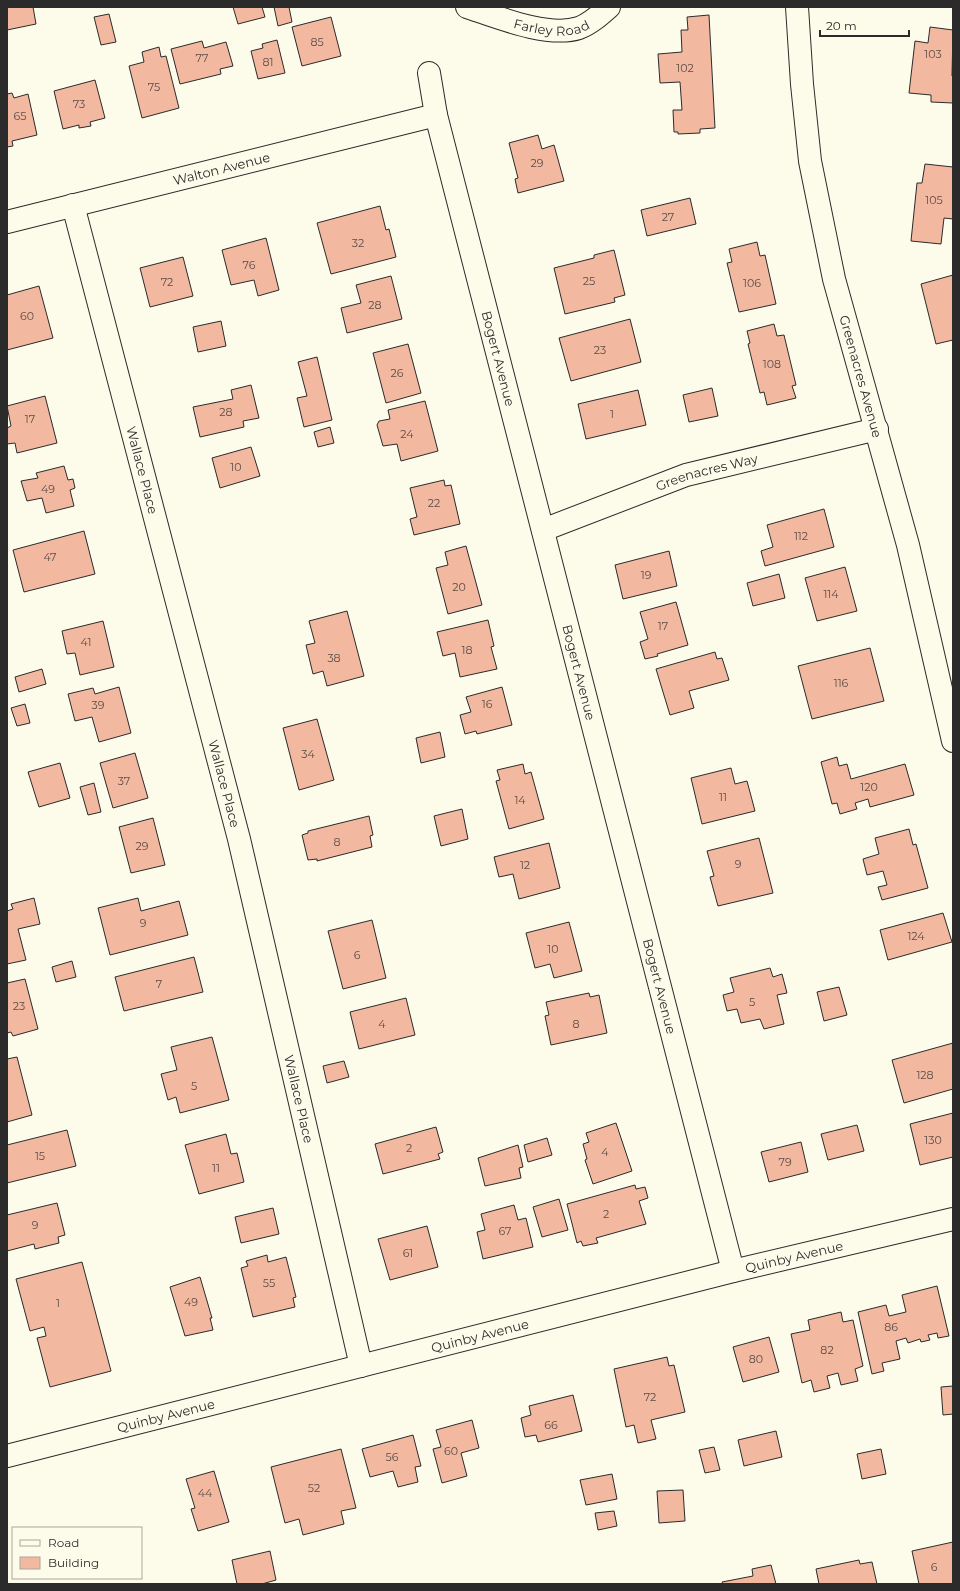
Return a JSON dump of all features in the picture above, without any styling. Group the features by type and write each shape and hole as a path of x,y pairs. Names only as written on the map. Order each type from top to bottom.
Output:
{"street":[{"name":"Farley Road","path":"468,7 544,29 565,30 579,28 596,19 609,7"},
{"name":"Greenacres Avenue","path":"797,7 802,84 810,160 834,279 908,544 953,741"},
{"name":"Bogert Avenue","path":"429,73 436,115 733,1271"},
{"name":"Walton Avenue","path":"7,222 436,115"},
{"name":"Wallace Place","path":"72,205 240,839 361,1366"},
{"name":"Greenacres Way","path":"543,530 686,475 876,429"},
{"name":"Quinby Avenue","path":"7,1456 733,1271 953,1219"}],"building":[{"path":"7,7 33,7 36,24 7,30"},
{"path":"233,7 262,7 265,17 238,24"},
{"path":"274,7 289,7 292,22 278,26"},
{"path":"109,14 116,42 101,45 94,17"},
{"path":"709,15 715,128 700,129 700,133 678,134 678,132 674,132 673,110 682,110 680,82 660,83 658,54 682,52 681,30 688,30 687,17"},
{"path":"331,17 341,56 302,66 292,27"},
{"path":"930,27 953,30 953,103 931,102 931,95 909,93 915,41 928,43"},
{"path":"277,40 285,73 258,79 251,51 263,48 262,44"},
{"path":"202,41 204,48 226,42 233,66 220,69 221,74 180,84 171,49"},
{"path":"159,47 161,57 166,56 179,108 142,118 129,66 144,62 142,52"},
{"path":"95,80 105,118 90,122 91,126 79,128 79,125 63,129 54,91"},
{"path":"12,93 14,98 28,94 37,135 12,141 13,146 7,147 7,94"},
{"path":"538,135 542,149 554,145 564,181 518,193 515,179 518,178 509,143"},
{"path":"925,164 953,167 953,219 944,218 941,244 911,241 917,183 922,183"},
{"path":"690,198 696,224 647,236 641,210"},
{"path":"380,206 386,230 389,229 396,257 331,274 317,223"},
{"path":"266,238 279,290 258,296 254,280 231,285 222,250"},
{"path":"757,242 760,256 765,255 776,304 739,312 727,263 732,262 729,249"},
{"path":"614,250 625,295 614,298 615,302 565,314 554,268 594,258 594,255"},
{"path":"183,257 193,296 150,307 140,268"},
{"path":"953,275 953,340 936,344 921,284"},
{"path":"391,276 402,319 347,333 341,308 361,303 356,285"},
{"path":"39,286 53,338 7,350 7,295"},
{"path":"630,319 641,362 571,381 559,338"},
{"path":"221,321 226,346 198,352 193,327"},
{"path":"774,324 777,336 784,335 796,385 792,386 796,398 767,405 764,392 760,393 748,344 750,343 747,331"},
{"path":"408,344 421,393 386,403 373,353"},
{"path":"317,357 332,420 304,427 297,398 307,396 298,362"},
{"path":"251,385 259,418 243,421 244,427 200,437 193,407 233,399 231,390"},
{"path":"712,388 718,416 689,422 683,395"},
{"path":"638,390 646,425 586,439 578,404"},
{"path":"45,396 57,443 17,453 15,443 7,444 7,428 11,426 7,406"},
{"path":"425,401 438,451 401,461 397,444 383,446 377,425 379,421 390,419 388,410"},
{"path":"330,427 334,443 318,447 314,432"},
{"path":"251,447 260,476 220,488 212,458"},
{"path":"64,466 68,480 73,479 75,488 70,490 74,506 46,513 42,498 27,501 21,481 38,478 36,473"},
{"path":"444,480 445,486 451,485 460,524 414,535 410,519 417,517 410,488"},
{"path":"824,509 834,547 765,566 761,551 773,547 767,525"},
{"path":"84,531 95,574 24,592 13,550"},
{"path":"466,546 482,605 448,614 436,568 448,565 445,552"},
{"path":"669,551 677,586 623,599 615,565"},
{"path":"845,567 857,611 817,621 805,578"},
{"path":"779,574 785,598 753,606 747,583"},
{"path":"676,602 688,645 645,659 640,642 648,639 640,612"},
{"path":"347,611 364,676 327,686 323,671 313,674 306,645 315,643 309,621"},
{"path":"488,620 494,646 491,647 497,669 460,677 455,653 443,656 437,632"},
{"path":"103,621 114,667 80,675 75,653 67,654 62,631"},
{"path":"870,648 884,701 812,719 798,666"},
{"path":"715,652 717,659 722,658 729,680 689,691 694,708 670,715 656,669"},
{"path":"42,669 46,684 19,692 15,677"},
{"path":"119,687 131,733 99,742 92,717 75,721 68,694 93,688 95,694"},
{"path":"502,687 512,725 477,734 476,731 465,734 460,715 471,712 466,697"},
{"path":"25,704 30,723 17,726 11,708"},
{"path":"317,719 334,780 299,790 283,728"},
{"path":"440,732 445,757 421,763 416,738"},
{"path":"135,753 148,798 113,808 100,763"},
{"path":"837,757 839,766 847,764 851,779 905,764 914,795 870,807 868,799 855,803 857,809 840,814 837,803 832,804 821,762"},
{"path":"60,763 70,798 39,807 28,772"},
{"path":"523,764 525,774 531,772 544,819 509,829 496,781 500,780 497,770"},
{"path":"731,768 735,784 747,781 755,811 702,824 691,778"},
{"path":"94,783 101,812 88,815 80,787"},
{"path":"462,809 468,839 441,846 434,816"},
{"path":"369,816 373,835 370,836 372,847 317,861 317,859 308,860 302,835 308,833 308,831"},
{"path":"153,818 165,865 131,873 119,827"},
{"path":"909,829 913,845 916,844 928,888 882,900 878,887 887,885 883,871 867,875 863,859 879,854 875,838"},
{"path":"759,838 773,893 718,906 710,877 714,876 707,851"},
{"path":"549,843 560,888 519,899 513,874 499,877 494,857"},
{"path":"34,898 40,924 18,929 26,960 7,964 7,911 13,909 11,904"},
{"path":"138,898 141,911 179,901 188,935 110,955 98,908"},
{"path":"943,913 952,942 888,960 880,930"},
{"path":"372,920 386,978 343,989 328,931"},
{"path":"569,922 582,971 554,978 550,964 535,968 526,933"},
{"path":"194,957 203,992 124,1011 115,977"},
{"path":"72,961 76,977 56,982 52,967"},
{"path":"770,968 773,977 782,974 787,993 777,995 784,1024 764,1029 760,1019 741,1023 737,1009 727,1011 723,995 734,992 730,978"},
{"path":"25,979 38,1029 13,1036 11,1032 7,1033 7,983"},
{"path":"839,987 847,1015 824,1021 817,992"},
{"path":"589,993 590,997 599,995 607,1033 551,1045 545,1016 549,1015 546,1002"},
{"path":"406,998 415,1035 359,1049 350,1012"},
{"path":"212,1037 229,1100 180,1113 176,1097 168,1100 161,1074 177,1070 171,1047"},
{"path":"953,1043 953,1089 904,1103 892,1060"},
{"path":"17,1057 32,1115 7,1122 7,1059"},
{"path":"344,1061 349,1077 327,1083 323,1066"},
{"path":"953,1113 953,1157 920,1165 910,1124"},
{"path":"616,1123 632,1171 593,1184 585,1160 587,1159 583,1144 589,1142 586,1133"},
{"path":"857,1125 864,1151 828,1160 821,1134"},
{"path":"436,1127 443,1152 438,1154 440,1159 383,1174 375,1144"},
{"path":"67,1130 76,1166 7,1183 7,1145"},
{"path":"226,1134 231,1154 237,1153 244,1182 199,1194 185,1145"},
{"path":"547,1138 552,1155 528,1162 524,1145"},
{"path":"801,1142 808,1172 769,1182 761,1152"},
{"path":"518,1145 523,1167 519,1168 521,1178 485,1186 478,1158"},
{"path":"635,1185 636,1189 645,1187 648,1198 639,1201 646,1224 596,1238 598,1243 583,1246 581,1241 577,1243 567,1204"},
{"path":"559,1199 568,1230 542,1237 533,1207"},
{"path":"57,1203 65,1235 58,1237 59,1243 35,1249 34,1244 7,1251 7,1215"},
{"path":"514,1205 518,1220 526,1218 533,1247 483,1259 477,1232 485,1230 481,1214"},
{"path":"273,1208 279,1234 241,1243 235,1217"},
{"path":"427,1226 438,1267 390,1280 378,1239"},
{"path":"267,1255 268,1262 286,1257 296,1297 293,1298 295,1307 253,1317 241,1268 248,1266 246,1261"},
{"path":"82,1262 111,1371 50,1387 37,1338 46,1336 44,1327 30,1331 16,1279"},
{"path":"200,1277 212,1318 210,1318 213,1330 185,1336 170,1287"},
{"path":"937,1286 949,1336 938,1338 937,1333 928,1335 930,1340 921,1342 920,1339 908,1343 906,1338 896,1341 900,1359 882,1363 884,1371 872,1374 858,1312 886,1305 889,1316 906,1312 902,1295"},
{"path":"841,1312 843,1322 853,1320 863,1366 855,1369 858,1381 841,1385 838,1373 827,1376 830,1388 814,1392 811,1380 802,1383 791,1334 810,1330 808,1320"},
{"path":"769,1337 779,1372 743,1382 733,1347"},
{"path":"667,1357 669,1366 674,1365 685,1412 651,1420 656,1439 638,1443 634,1425 626,1427 614,1369"},
{"path":"953,1386 953,1414 943,1415 941,1387"},
{"path":"573,1395 582,1431 538,1442 536,1435 525,1437 521,1418 531,1415 529,1406"},
{"path":"472,1420 479,1448 461,1453 467,1476 442,1483 433,1449 441,1447 436,1430"},
{"path":"776,1431 782,1457 744,1466 738,1440"},
{"path":"413,1435 421,1466 415,1467 418,1482 398,1487 393,1471 370,1477 362,1449"},
{"path":"714,1447 720,1470 705,1473 699,1450"},
{"path":"341,1449 356,1508 341,1511 344,1524 303,1535 299,1519 285,1523 271,1467"},
{"path":"881,1449 886,1474 862,1479 857,1454"},
{"path":"214,1471 229,1522 198,1531 191,1509 195,1508 186,1479"},
{"path":"612,1474 617,1499 586,1505 580,1480"},
{"path":"683,1490 685,1521 659,1523 657,1491"},
{"path":"614,1511 617,1526 598,1530 595,1513"},
{"path":"953,1542 953,1584 919,1584 912,1551"},
{"path":"270,1551 276,1580 262,1584 237,1584 232,1560"},
{"path":"859,1560 860,1564 872,1562 877,1584 819,1584 816,1569"},
{"path":"771,1565 776,1584 723,1584 722,1582 753,1576 752,1569"}]}
